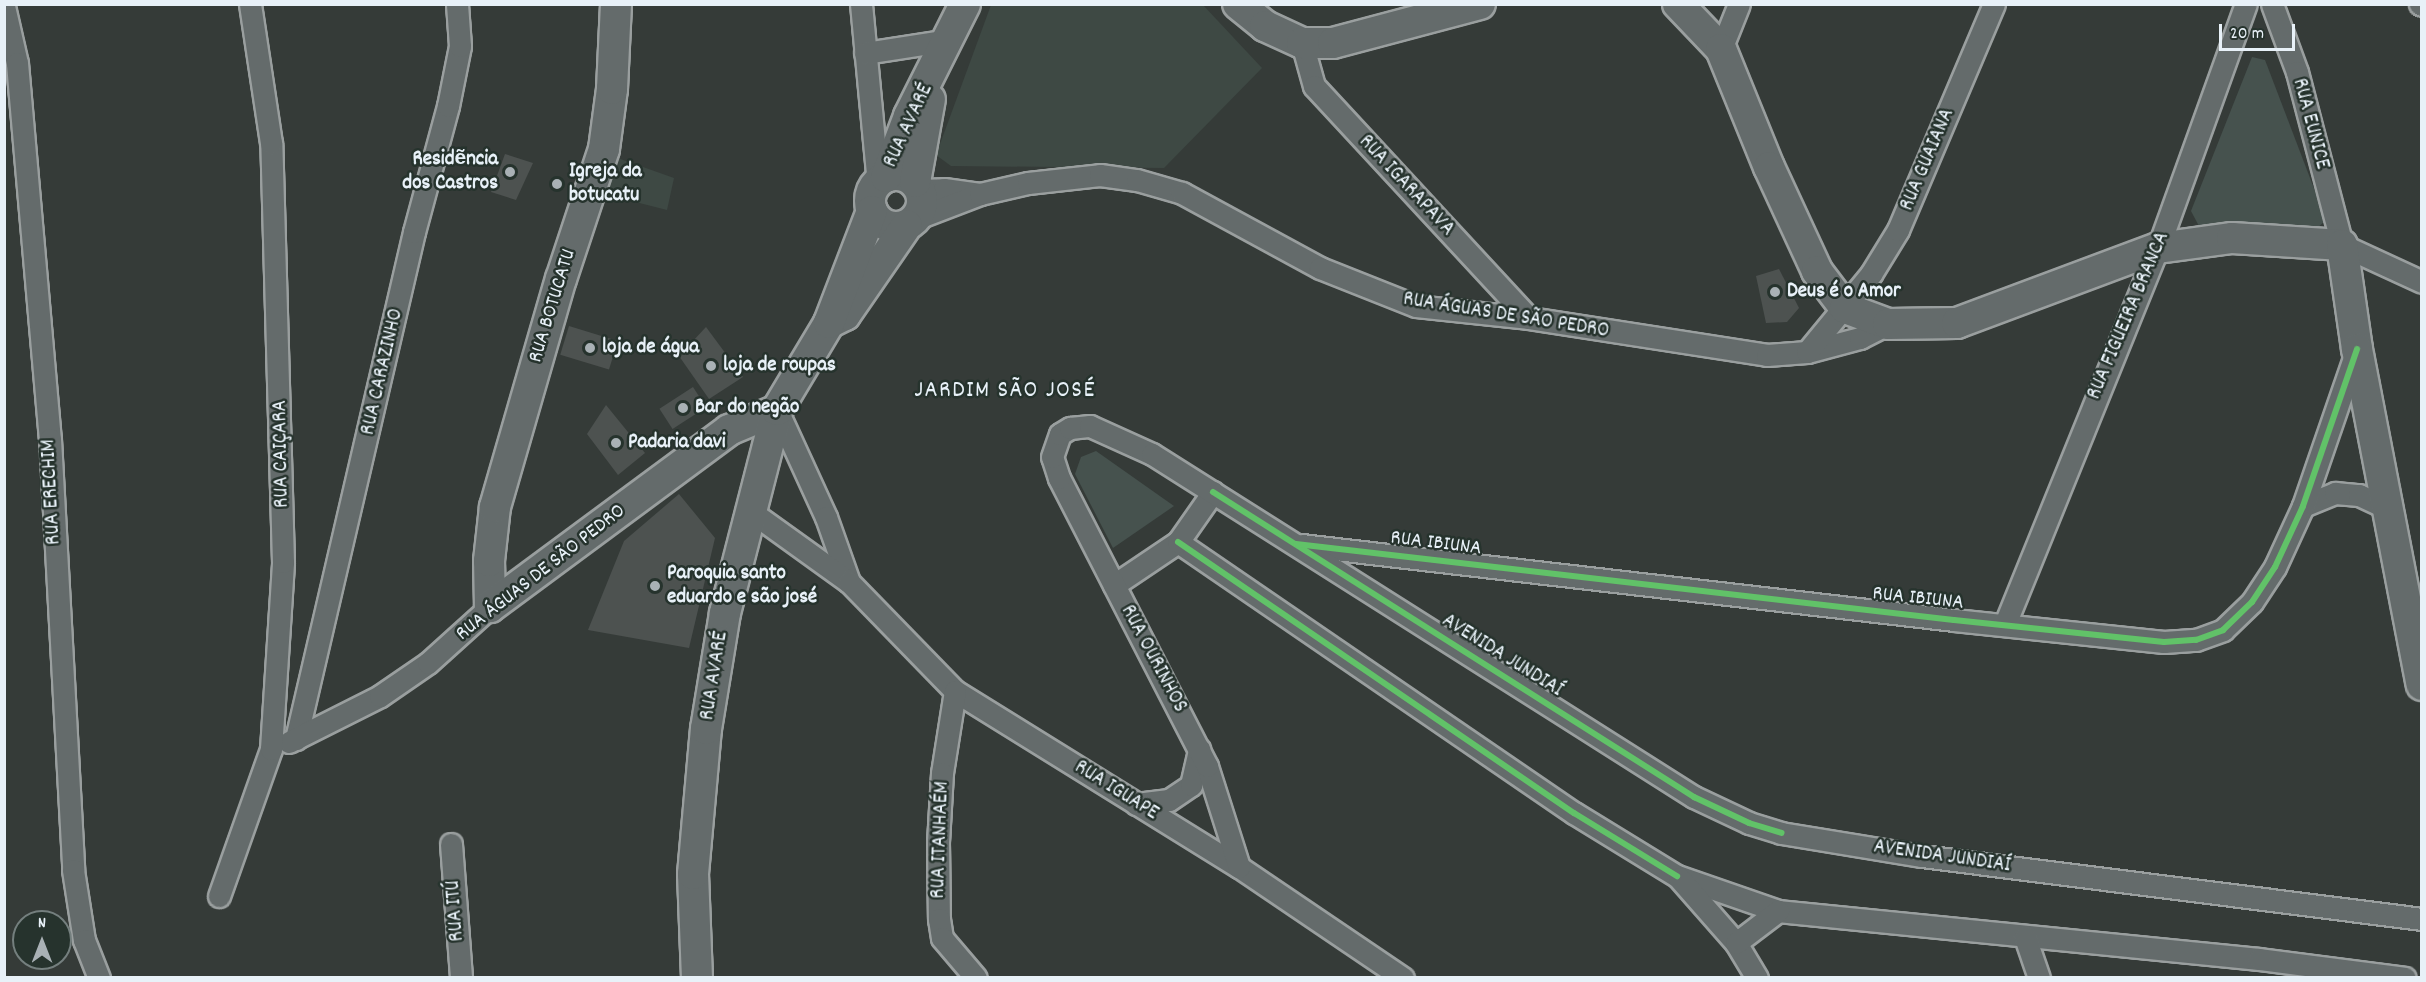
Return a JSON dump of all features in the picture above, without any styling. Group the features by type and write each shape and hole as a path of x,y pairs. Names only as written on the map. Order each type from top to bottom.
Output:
{"main road":[{"name":"RUA BOTUCATU","path":"490,607 489,561 495,507 561,279 604,149 612,89 616,4"},
{"name":"RUA AVARÉ","path":"697,978 693,874 706,729 725,613 753,513 777,410 899,198 909,116 933,75 965,4"},
{"path":"1238,4 1265,26 1302,43 1333,43 1480,4"},
{"path":"1678,4 1721,48 1768,167 1817,272 1845,308 1899,325 1957,323 2008,302 2158,248 2232,238 2342,245 2357,349 2389,509 2410,642 2421,685"},
{"name":"RUA ÁGUAS DE SÃO PEDRO","path":"490,607 729,430 777,410"}],"street":[{"name":"RUA CAIÇARA","path":"219,897 271,748 283,562 283,480 271,143 250,4"},
{"name":"RUA CARAZINHO","path":"296,739 414,232 448,106 460,46 458,4"},
{"path":"861,4 865,53 899,198"},
{"path":"1721,48 1739,4"},
{"name":"RUA GUAIANA","path":"1845,308 1898,230 1994,4"},
{"name":"RUA FIGUEIRA BRANCA","path":"2005,624 2158,248 2246,4"},
{"name":"RUA EUNICE","path":"2272,4 2297,72 2342,245"},
{"name":"RUA ERECHIM","path":"4,6 17,63 50,439 73,870 84,940 99,978"},
{"path":"865,53 949,40"},
{"name":"RUA IGARAPAVA","path":"1302,43 1314,86 1529,318"},
{"name":"RUA ÁGUAS DE SÃO PEDRO","path":"899,198 980,194 1070,177 1100,175 1137,180 1182,194 1320,268 1373,292 1416,306 1529,318 1744,352 1807,352 1899,325"},
{"name":"RUA ÁGUAS DE SÃO PEDRO","path":"899,198 944,189 980,194"},
{"path":"2342,245 2421,282"},
{"path":"1807,352 1845,308"},
{"name":"RUA IBIUNA","path":"1296,544 2164,642 2196,640 2223,630 2252,602 2264,584 2303,506 2357,349"},
{"name":"RUA IGUAPE","path":"777,410 826,517 849,582"},
{"name":"AVENIDA JUNDIAÍ","path":"1052,457 1060,434 1070,428 1090,426 1152,454 1694,797 1749,823 1781,833 1922,856 2421,920"},
{"name":"RUA OURINHOS","path":"1052,457 1074,510 1199,749 1239,867"},
{"path":"1114,585 1178,542 1213,492"},
{"path":"2303,506 2335,493 2360,495 2389,509"},
{"name":"RUA IGUAPE","path":"753,513 849,582 955,691 1239,867 1403,978"},
{"path":"1178,542 1574,813 1677,876 1778,911 2259,959 2401,977"},
{"name":"RUA ÁGUAS DE SÃO PEDRO","path":"271,748 296,739 380,696 428,663 490,607"},
{"name":"RUA ITANHAÉM","path":"955,691 942,785 939,919 942,938 976,978"},
{"path":"1136,804 1168,800 1191,785 1199,749"},
{"name":"RUA ITÚ","path":"451,844 461,978"},
{"path":"1677,876 1736,943 1757,978"},
{"path":"1736,943 1778,911"},
{"path":"2025,937 2038,978"}],"shaded area":[{"path":"991,5 1203,5 1262,68 1164,168 951,166 936,155"},
{"path":"2252,57 2265,60 2326,220 2315,230 2200,228 2191,211"},
{"path":"612,156 674,178 667,210 604,194"},
{"path":"1096,451 1174,506 1113,548 1075,474 1081,457"}],"building":[{"name":"Residẽncia dos Castros","path":"505,154 533,163 516,200 491,192"},
{"name":"Deus é o Amor","path":"1779,269 1799,308 1787,322 1766,323 1756,276"},
{"name":"loja de água","path":"569,326 618,341 609,370 560,355"},
{"name":"loja de roupas","path":"706,327 743,377 709,399 679,356"},
{"name":"Bar do negão","path":"693,387 706,407 673,429 659,409"},
{"name":"Padaria davi","path":"606,405 645,453 618,475 587,434"},
{"name":"Paroquia santo eduardo e são josé","path":"679,494 715,538 689,648 588,630 624,541"}],"cycle path":[{"path":"1296,544 1954,620 2164,642 2196,640 2223,630 2252,602 2275,567 2303,506 2357,349"},
{"path":"1213,492 1694,797 1749,823 1781,833"},
{"path":"1178,542 1574,813 1677,876"}],"place":[{"name":"Residẽncia dos Castros","path":"510,172"},
{"name":"Igreja da botucatu","path":"557,184"},
{"name":"Deus é o Amor","path":"1775,292"},
{"name":"loja de água","path":"590,348"},
{"name":"loja de roupas","path":"711,366"},
{"name":"Bar do negão","path":"683,408"},
{"name":"Padaria davi","path":"616,443"},
{"name":"Paroquia santo eduardo e são josé","path":"655,586"}],"district":[{"name":"JARDIM SÃO JOSÉ","path":"1005,392"}]}
